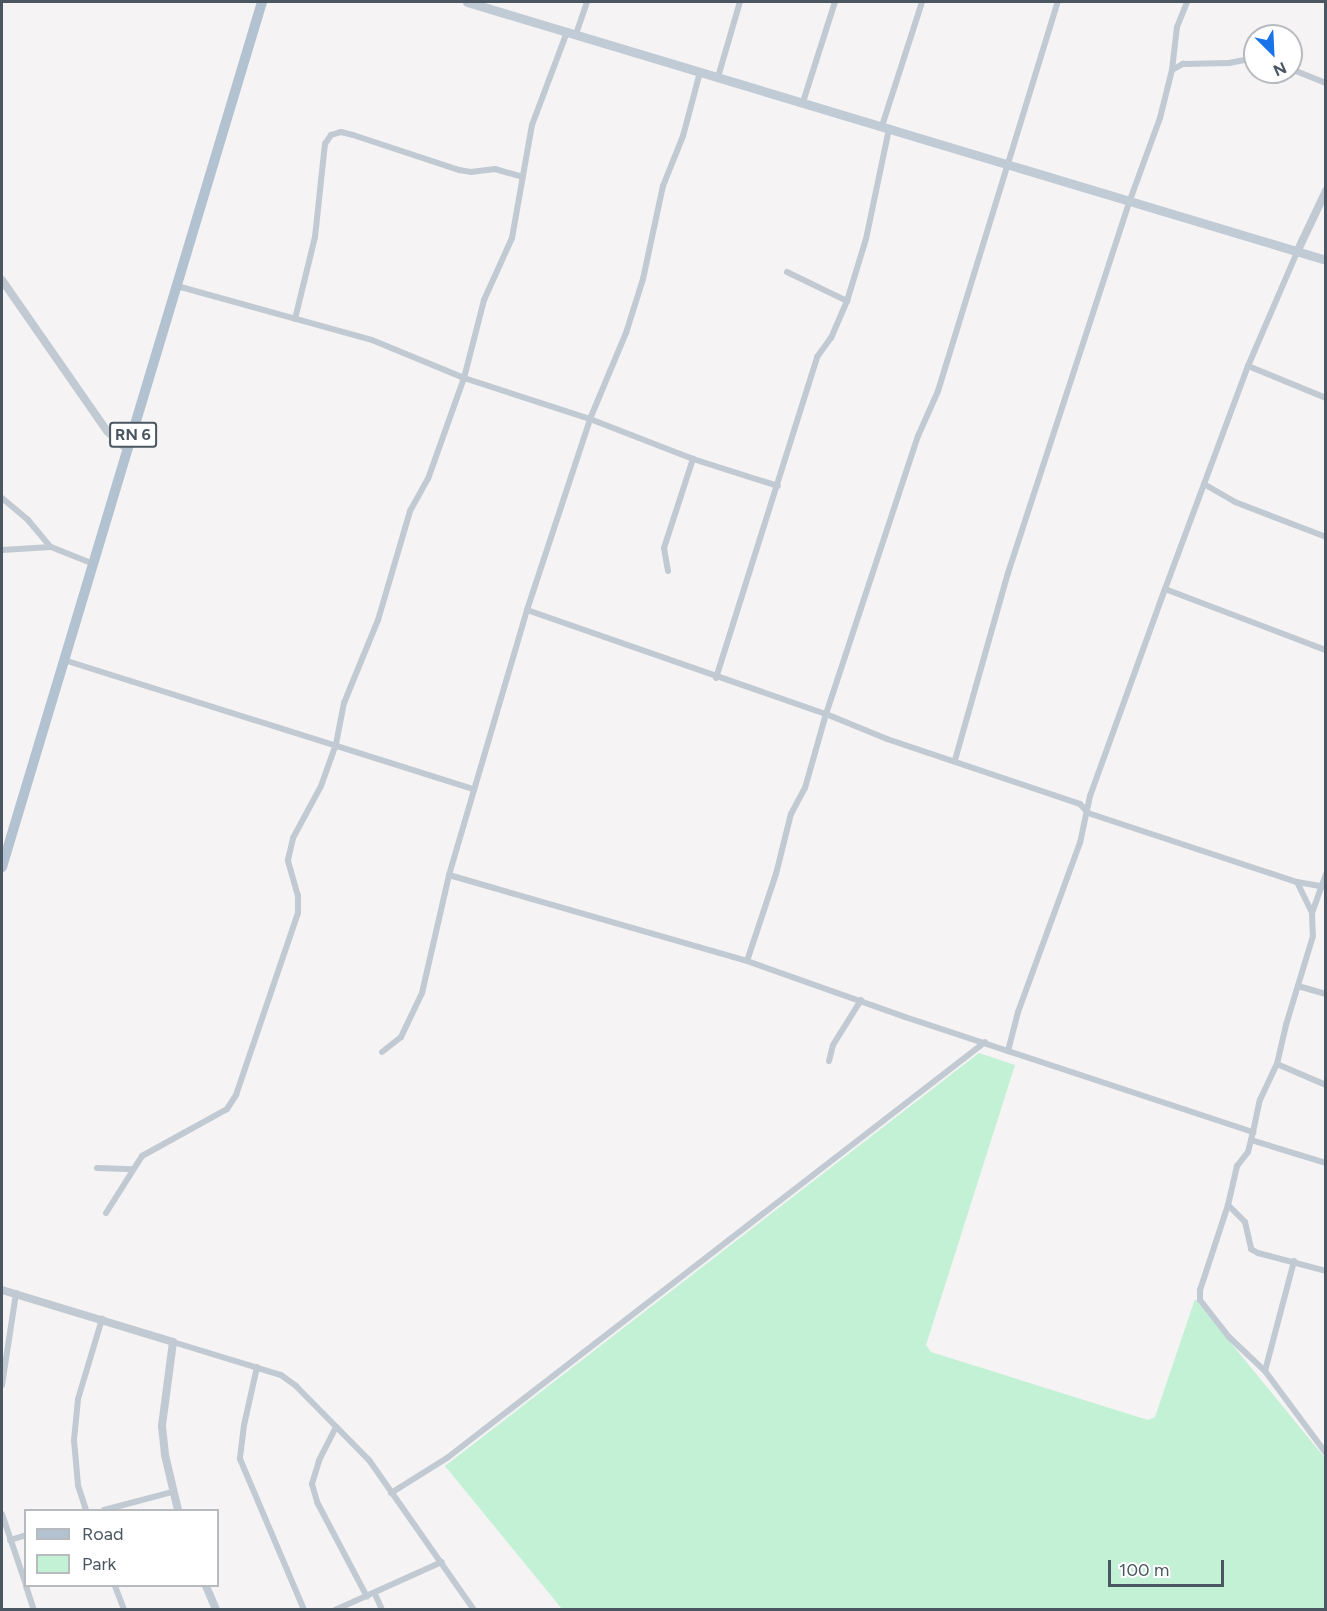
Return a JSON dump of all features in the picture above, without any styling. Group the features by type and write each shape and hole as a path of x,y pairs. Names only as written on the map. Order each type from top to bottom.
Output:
{"main road":[{"name":"RN 6","path":"2,867 95,565 262,2"},
{"path":"467,2 1326,260"}],"street":[{"path":"106,1213 132,1168 154,1148 227,1108 236,1095 298,913 298,896 288,860 293,838 321,786 336,744 344,703 378,620 410,510 428,479 464,378 484,300 512,238 532,125 571,33 587,2"},
{"path":"718,77 740,2"},
{"path":"803,102 835,2"},
{"path":"716,678 817,357 831,338 847,302 866,239 886,127 922,2"},
{"path":"747,960 776,874 791,814 805,788 826,714 918,436 938,391 1058,2"},
{"path":"955,760 1008,573 1130,200 1160,118 1172,70 1177,27 1187,2"},
{"path":"1172,70 1183,64 1243,59"},
{"path":"382,1052 401,1037 422,993 449,875 527,610 590,419 626,333 643,279 663,186 683,136 700,72"},
{"path":"1303,74 1326,83"},
{"path":"295,319 315,237 324,144 332,135 341,132 353,135 459,170 471,172 495,169 523,177"},
{"path":"1008,1051 1018,1012 1080,843 1090,796 1165,589 1248,366 1326,191"},
{"path":"787,272 847,302"},
{"path":"2,280 107,431 128,450"},
{"path":"177,286 372,340 464,378 590,419 693,459 778,486"},
{"path":"1248,366 1326,398"},
{"path":"668,571 664,548 693,459"},
{"path":"1204,484 1235,502 1326,537"},
{"path":"2,498 28,520 51,547"},
{"path":"2,550 51,547 95,565"},
{"path":"1165,589 1326,650"},
{"path":"527,610 716,678 826,714 887,739 955,760 1080,804 1088,813 1297,882 1323,886"},
{"path":"64,660 474,789"},
{"path":"1312,913 1326,874"},
{"path":"449,875 747,960 1008,1051 1253,1132"},
{"path":"1297,882 1312,913 1313,936 1277,1064 1260,1100 1248,1152 1237,1166 1228,1205 1200,1290 1200,1300 1229,1337 1265,1371 1322,1443 1326,1453"},
{"path":"1298,986 1326,994"},
{"path":"829,1061 833,1045 861,1000"},
{"path":"391,1493 447,1458 985,1042"},
{"path":"1277,1064 1326,1085"},
{"path":"1251,1140 1326,1163"},
{"path":"97,1168 132,1168"},
{"path":"1228,1205 1245,1222 1251,1249 1258,1253 1326,1271"},
{"path":"1265,1371 1294,1261"},
{"path":"2,1290 281,1375 296,1386 369,1460 442,1562 455,1586 474,1610"},
{"path":"2,1385 16,1293"},
{"path":"86,1509 78,1485 74,1440 78,1399 102,1319"},
{"path":"173,1342 162,1426 172,1492 178,1509"},
{"path":"257,1367 244,1425 240,1459 304,1610"},
{"path":"336,1427 327,1442 312,1484 317,1502 367,1597"},
{"path":"447,1458 461,1453"},
{"path":"108,1509 172,1492"},
{"path":"2,1514 24,1579"},
{"path":"10,1540 24,1536"},
{"path":"335,1610 442,1562"},
{"path":"27,1587 34,1610"},
{"path":"115,1587 124,1610"},
{"path":"206,1587 216,1610"},
{"path":"375,1594 382,1610"}],"green space":[{"path":"979,1053 1015,1065 926,1345 931,1352 1148,1420 1155,1417 1195,1299 1325,1458 1325,1609 562,1609 445,1466"}]}
